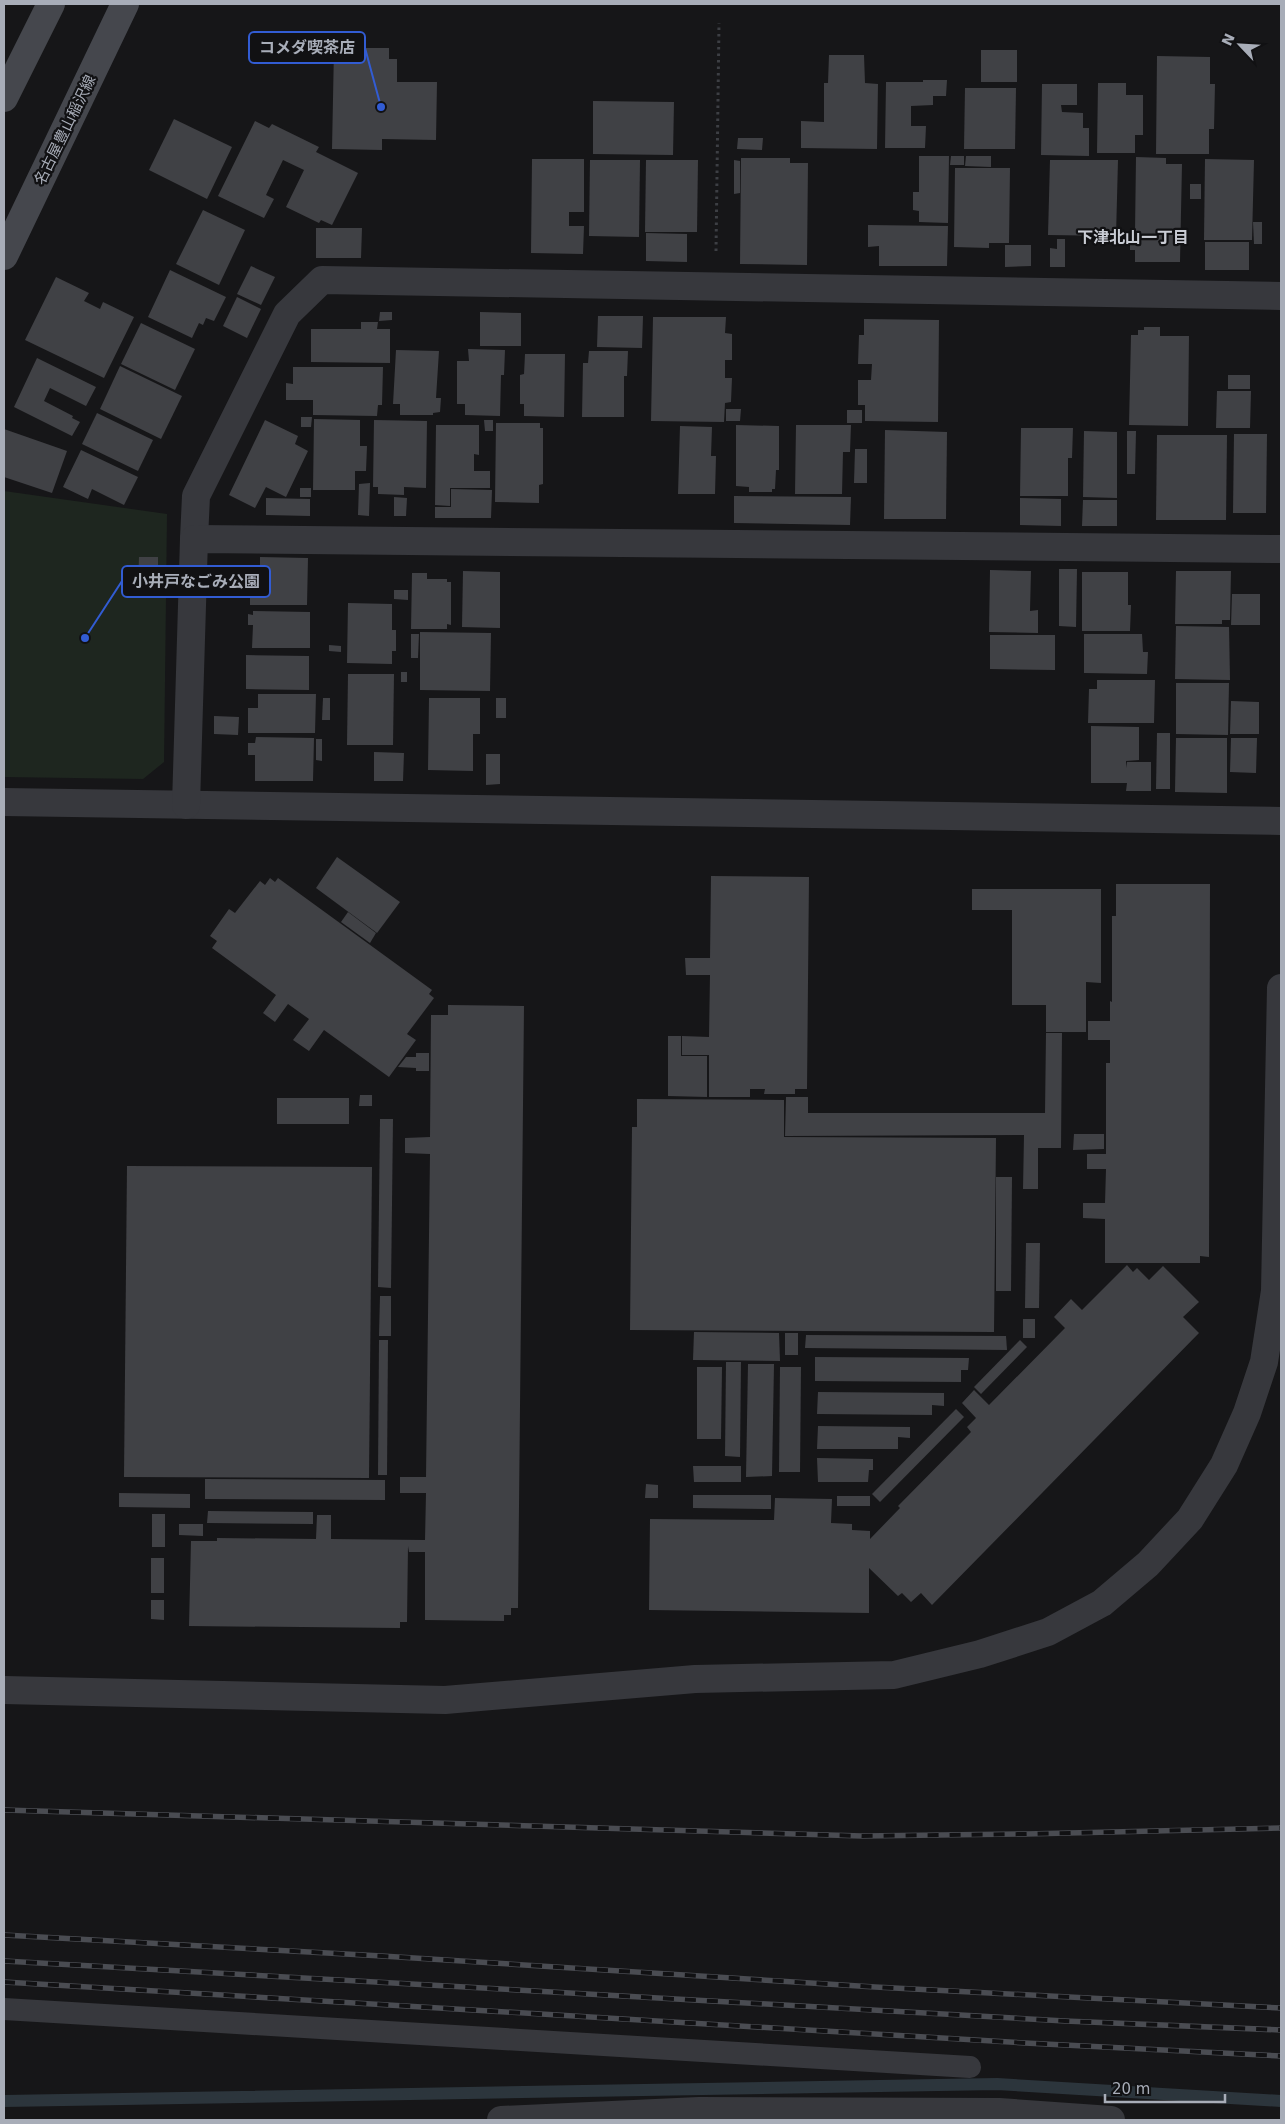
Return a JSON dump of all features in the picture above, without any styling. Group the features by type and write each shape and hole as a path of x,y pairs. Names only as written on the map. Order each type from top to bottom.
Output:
{"main road":[{"path":"4,98 51,4"},
{"name":"名古屋豊山稲沢線","path":"4,256 125,4"}],"street":[{"path":"186,805 196,496 287,314 322,280 1281,296"},
{"path":"194,539 1281,549"},
{"path":"4,802 1281,821"},
{"path":"4,1690 445,1700 695,1679 894,1674 980,1654 1048,1632 1094,1607 1148,1564 1190,1519 1224,1465 1247,1414 1264,1362 1275,1291 1281,988"},
{"path":"501,2120 999,2112 1021,2117 1111,2120"}],"lane":[{"path":"4,2009 970,2067"}],"path":[{"path":"716,287 719,23"}],"shaded area":[{"path":"4,491 167,514 164,762 143,779 4,777"}],"building":[{"path":"334,48 389,48 389,59 397,59 397,82 437,82 436,140 382,139 382,150 332,149"},
{"path":"981,50 1017,50 1017,82 981,82"},
{"path":"829,55 864,55 865,83 878,84 877,149 801,148 801,121 824,122 824,83 828,83"},
{"path":"1157,56 1210,57 1210,84 1215,84 1214,129 1209,129 1209,154 1156,154"},
{"path":"923,80 947,80 946,96 933,96 933,105 911,106 911,126 926,126 925,148 885,148 886,82 923,82"},
{"path":"1098,83 1126,83 1126,95 1143,95 1143,135 1135,135 1135,153 1097,153"},
{"path":"1042,84 1077,84 1077,105 1061,105 1062,112 1083,113 1083,128 1089,128 1089,156 1041,155"},
{"path":"965,88 1016,88 1015,149 964,149"},
{"path":"593,101 674,102 673,155 593,154"},
{"path":"174,119 232,147 207,199 149,170"},
{"path":"255,121 269,128 272,124 319,147 316,152 358,173 332,225 321,220 319,223 286,207 304,170 283,160 266,195 274,199 264,218 218,196"},
{"path":"738,138 763,138 762,150 737,149"},
{"path":"919,156 949,156 948,223 919,222 919,211 913,210 913,192 919,192"},
{"path":"951,156 964,156 964,165 950,165"},
{"path":"966,156 991,156 991,167 965,166"},
{"path":"1136,157 1166,158 1166,164 1182,164 1180,262 1135,262 1135,250 1130,250 1130,232 1135,232"},
{"path":"741,158 790,158 790,163 808,163 807,265 740,264"},
{"path":"532,159 584,159 584,212 569,212 569,226 584,226 583,254 531,253"},
{"path":"1205,159 1254,160 1252,240 1204,240"},
{"path":"590,160 640,160 639,237 589,236"},
{"path":"646,160 698,160 697,232 645,232"},
{"path":"734,160 740,161 740,193 734,194"},
{"path":"1050,160 1118,160 1116,236 1048,235"},
{"path":"955,168 1010,168 1009,243 989,243 989,248 954,247"},
{"path":"1190,184 1201,184 1201,199 1190,199"},
{"path":"203,210 245,230 219,285 176,264"},
{"path":"1253,222 1262,222 1262,244 1254,244"},
{"path":"868,225 948,226 947,266 879,266 879,246 868,247"},
{"path":"316,228 362,228 361,258 316,258"},
{"path":"646,233 687,234 687,262 646,261"},
{"path":"1057,239 1065,239 1065,267 1050,267 1050,248 1057,249"},
{"path":"1205,242 1249,242 1249,270 1205,270"},
{"path":"1005,245 1031,245 1031,266 1005,267"},
{"path":"251,266 275,277 261,305 237,294"},
{"path":"170,270 226,297 214,321 206,318 203,325 199,323 192,338 148,317"},
{"path":"56,277 89,293 84,301 100,309 103,302 134,317 104,378 25,340"},
{"path":"237,297 261,309 247,338 223,326"},
{"path":"380,312 392,312 392,320 379,321"},
{"path":"480,312 521,313 521,346 480,346"},
{"path":"598,316 643,316 642,348 597,347"},
{"path":"653,317 726,317 725,333 732,334 732,360 725,360 725,378 732,378 731,402 725,403 724,422 651,421"},
{"path":"864,319 939,320 938,422 865,421 865,405 858,405 858,380 871,380 872,364 858,364 859,335 864,335"},
{"path":"361,322 378,322 377,329 390,329 390,363 311,362 311,329 361,329"},
{"path":"141,323 195,349 175,390 121,364"},
{"path":"1144,327 1160,327 1160,336 1189,336 1188,426 1129,425 1131,335 1138,335 1138,330 1144,330"},
{"path":"468,349 505,350 504,375 501,375 500,416 465,415 465,404 457,404 457,361 469,361"},
{"path":"396,350 439,351 436,398 441,398 440,412 433,413 433,415 400,415 400,404 393,404"},
{"path":"589,351 628,351 627,376 624,376 624,417 582,417 583,363 588,363"},
{"path":"525,354 565,354 564,417 524,416 524,404 520,404 520,375 524,374"},
{"path":"37,358 96,387 86,406 50,388 44,401 73,416 72,418 80,422 72,436 14,407"},
{"path":"120,366 182,396 161,439 100,409"},
{"path":"293,367 383,367 382,405 378,405 377,416 313,415 313,400 286,400 286,383 293,384"},
{"path":"1228,375 1250,375 1250,389 1228,389"},
{"path":"1217,391 1251,391 1250,428 1216,428"},
{"path":"726,409 741,409 740,421 726,421"},
{"path":"847,410 862,410 862,423 847,423"},
{"path":"97,413 153,440 138,471 82,444"},
{"path":"301,417 312,417 311,427 301,427"},
{"path":"314,419 360,420 360,446 367,446 366,471 355,471 355,490 313,490"},
{"path":"265,420 298,436 295,444 308,451 286,497 266,487 255,508 229,495"},
{"path":"374,420 427,421 426,488 404,487 404,495 378,494 378,487 373,487"},
{"path":"484,420 493,420 493,431 485,431"},
{"path":"496,423 540,423 540,428 543,428 543,484 539,485 539,503 495,502"},
{"path":"436,425 479,425 479,455 474,454 474,471 490,471 490,488 450,488 450,506 435,505"},
{"path":"736,425 779,426 779,470 776,470 775,489 772,489 772,492 749,492 749,487 736,486"},
{"path":"796,425 851,425 850,452 843,452 842,494 795,494"},
{"path":"680,426 712,427 711,456 716,456 715,494 678,494"},
{"path":"1021,428 1073,428 1072,458 1068,458 1068,496 1020,496"},
{"path":"4,429 67,451 52,493 4,477"},
{"path":"885,430 947,432 946,519 884,519"},
{"path":"1084,431 1117,432 1117,498 1083,497"},
{"path":"1127,431 1136,431 1135,474 1127,474"},
{"path":"1234,434 1267,434 1266,513 1233,513"},
{"path":"1157,435 1227,435 1226,520 1156,520"},
{"path":"855,449 867,449 867,483 854,483"},
{"path":"81,450 138,477 124,505 92,489 88,499 63,487"},
{"path":"370,483 369,516 358,515 359,484"},
{"path":"300,488 311,488 311,497 300,497"},
{"path":"451,489 492,490 491,518 435,518 435,507 451,507"},
{"path":"734,496 851,497 850,525 734,523"},
{"path":"394,497 407,498 406,516 394,516"},
{"path":"266,498 310,499 310,516 266,515"},
{"path":"1020,498 1061,499 1061,526 1020,525"},
{"path":"1083,500 1117,500 1117,526 1082,526"},
{"path":"139,557 158,557 158,585 138,585"},
{"path":"260,557 308,558 307,605 250,605 250,583 260,584"},
{"path":"1059,569 1077,569 1076,627 1059,626"},
{"path":"990,570 1031,571 1030,611 1038,610 1038,633 989,632"},
{"path":"463,571 500,572 500,628 462,627"},
{"path":"1176,571 1231,571 1230,620 1222,620 1222,624 1175,624"},
{"path":"1082,572 1128,572 1128,605 1131,605 1130,631 1082,631"},
{"path":"412,573 427,573 427,579 447,579 447,582 451,582 451,625 447,624 447,629 411,629"},
{"path":"394,590 408,590 408,600 394,599"},
{"path":"1232,594 1260,594 1260,625 1231,625"},
{"path":"348,603 392,604 392,630 396,630 396,651 392,651 392,664 347,663"},
{"path":"253,611 310,612 310,648 252,648 253,625 248,625 248,614 253,615"},
{"path":"1176,626 1229,627 1230,680 1175,679"},
{"path":"420,632 491,633 490,691 420,690"},
{"path":"411,634 419,634 418,658 411,658"},
{"path":"1084,634 1142,634 1143,652 1148,652 1147,674 1084,673"},
{"path":"990,635 1055,635 1055,670 990,669"},
{"path":"329,645 341,646 341,652 329,651"},
{"path":"246,655 309,656 309,690 246,689"},
{"path":"401,672 407,672 407,682 401,682"},
{"path":"348,674 394,674 393,745 347,745"},
{"path":"1097,680 1155,680 1154,723 1088,723 1089,689 1097,689"},
{"path":"1176,683 1229,683 1228,735 1176,734"},
{"path":"258,694 316,694 315,733 248,733 248,708 258,708"},
{"path":"323,698 330,698 330,720 322,720"},
{"path":"429,698 480,698 480,734 473,734 473,771 428,770"},
{"path":"496,698 506,698 506,718 496,718"},
{"path":"1231,701 1259,702 1259,734 1230,734"},
{"path":"214,716 239,717 238,735 214,734"},
{"path":"1091,726 1139,727 1139,760 1126,761 1126,768 1127,762 1151,762 1151,791 1126,791 1127,783 1091,783"},
{"path":"1157,733 1170,733 1170,789 1156,789"},
{"path":"256,737 314,738 313,781 255,781 255,755 248,755 248,743 255,743"},
{"path":"1176,738 1227,738 1227,793 1175,792"},
{"path":"1231,738 1257,738 1256,773 1230,772"},
{"path":"316,739 322,739 322,761 316,760"},
{"path":"374,752 404,753 403,781 374,781"},
{"path":"486,754 500,754 500,784 486,785"},
{"path":"337,857 400,902 377,933 316,888"},
{"path":"711,876 809,877 807,1089 795,1089 795,1094 764,1094 765,1089 750,1089 750,1097 709,1097 709,1055 682,1055 682,1036 709,1037 710,975 686,975 685,958 710,958"},
{"path":"270,878 275,882 278,878 432,990 429,994 434,998 407,1034 416,1040 389,1077 324,1030 309,1051 293,1040 309,1019 288,1004 275,1022 263,1013 276,995 212,948 217,941 210,936 229,909 235,913 260,881 265,885"},
{"path":"1116,884 1210,884 1209,1257 1200,1256 1200,1263 1105,1263 1105,1219 1083,1218 1083,1203 1105,1203 1106,1169 1087,1169 1087,1154 1106,1154 1106,1063 1110,1063 1110,1040 1088,1040 1088,1021 1110,1021 1110,1001 1112,1002 1112,916 1116,916"},
{"path":"972,889 1101,889 1101,983 1086,982 1086,1032 1046,1032 1046,1005 1012,1005 1012,910 972,910"},
{"path":"348,912 376,933 370,943 341,922"},
{"path":"448,1005 524,1006 518,1608 511,1608 511,1615 504,1615 504,1621 425,1620 425,1552 409,1552 408,1546 407,1622 400,1622 400,1628 189,1626 191,1541 217,1541 217,1538 316,1539 317,1515 331,1515 331,1539 425,1540 426,1493 400,1493 400,1477 426,1477 430,1154 405,1153 405,1138 430,1137 431,1015 448,1015"},
{"path":"1046,1033 1062,1033 1061,1148 1038,1148 1038,1189 1023,1189 1024,1135 785,1136 786,1097 808,1097 808,1113 1045,1113"},
{"path":"668,1036 681,1036 681,1056 707,1056 707,1097 668,1096"},
{"path":"416,1053 429,1053 429,1071 416,1071 416,1068 398,1067 406,1057 416,1057"},
{"path":"360,1095 372,1095 372,1106 359,1106"},
{"path":"277,1098 349,1098 349,1124 277,1124"},
{"path":"637,1099 784,1100 784,1137 996,1138 994,1332 630,1330 632,1127 637,1127"},
{"path":"380,1119 393,1119 391,1288 378,1287"},
{"path":"1074,1134 1104,1134 1104,1149 1073,1150"},
{"path":"127,1166 372,1167 369,1478 124,1477"},
{"path":"996,1177 1012,1177 1011,1291 996,1291"},
{"path":"1026,1243 1040,1243 1039,1308 1025,1308"},
{"path":"1127,1265 1133,1272 1137,1268 1149,1280 1163,1266 1199,1302 1183,1317 1199,1333 932,1605 921,1593 911,1602 902,1593 898,1596 869,1568 869,1613 649,1610 650,1519 774,1520 775,1498 832,1499 831,1523 852,1524 852,1530 870,1531 870,1539 900,1508 898,1506 971,1432 967,1427 976,1418 962,1403 974,1390 989,1405 1065,1328 1054,1317 1071,1299 1082,1310"},
{"path":"380,1296 391,1296 391,1336 379,1336"},
{"path":"1023,1319 1035,1319 1035,1338 1023,1338"},
{"path":"694,1332 779,1333 780,1361 693,1360"},
{"path":"785,1333 798,1333 798,1355 785,1355"},
{"path":"806,1335 1006,1336 1007,1350 805,1348"},
{"path":"379,1340 388,1340 387,1475 378,1475"},
{"path":"1020,1340 1027,1347 981,1394 974,1387"},
{"path":"815,1357 969,1358 968,1370 961,1370 961,1382 815,1381"},
{"path":"726,1362 741,1362 740,1457 725,1456"},
{"path":"748,1364 774,1364 772,1476 746,1477"},
{"path":"697,1367 722,1367 721,1439 697,1439"},
{"path":"780,1367 801,1367 800,1472 779,1472"},
{"path":"818,1392 944,1393 944,1406 932,1405 932,1415 817,1414"},
{"path":"956,1409 964,1417 880,1502 872,1494"},
{"path":"818,1426 910,1427 910,1438 898,1437 898,1449 817,1449"},
{"path":"817,1458 873,1459 873,1470 869,1470 868,1482 818,1482"},
{"path":"693,1466 741,1466 741,1482 694,1482"},
{"path":"205,1479 385,1480 385,1500 205,1499"},
{"path":"646,1484 658,1485 658,1498 645,1498"},
{"path":"119,1493 190,1494 190,1508 119,1507"},
{"path":"693,1495 771,1495 771,1509 693,1508"},
{"path":"837,1496 870,1496 870,1506 837,1506"},
{"path":"208,1511 313,1512 313,1524 207,1523"},
{"path":"152,1514 165,1514 165,1547 152,1547"},
{"path":"179,1524 203,1524 203,1536 179,1535"},
{"path":"151,1558 164,1558 164,1593 151,1593"},
{"path":"151,1600 164,1600 164,1620 151,1619"}],"waterway":[{"path":"4,2101 997,2084 1281,2101"}],"railway":[{"path":"4,1810 862,1836 1281,1828"},
{"path":"4,1935 382,1956 875,1987 1281,2008"},
{"path":"4,1961 1065,2021 1281,2030"},
{"path":"4,1982 1025,2043 1281,2056"}],"place":[{"name":"コメダ喫茶店","path":"381,107"},
{"name":"小井戸なごみ公園","path":"85,638"}],"district":[{"name":"下津北山一丁目","path":"1133,237"}]}
